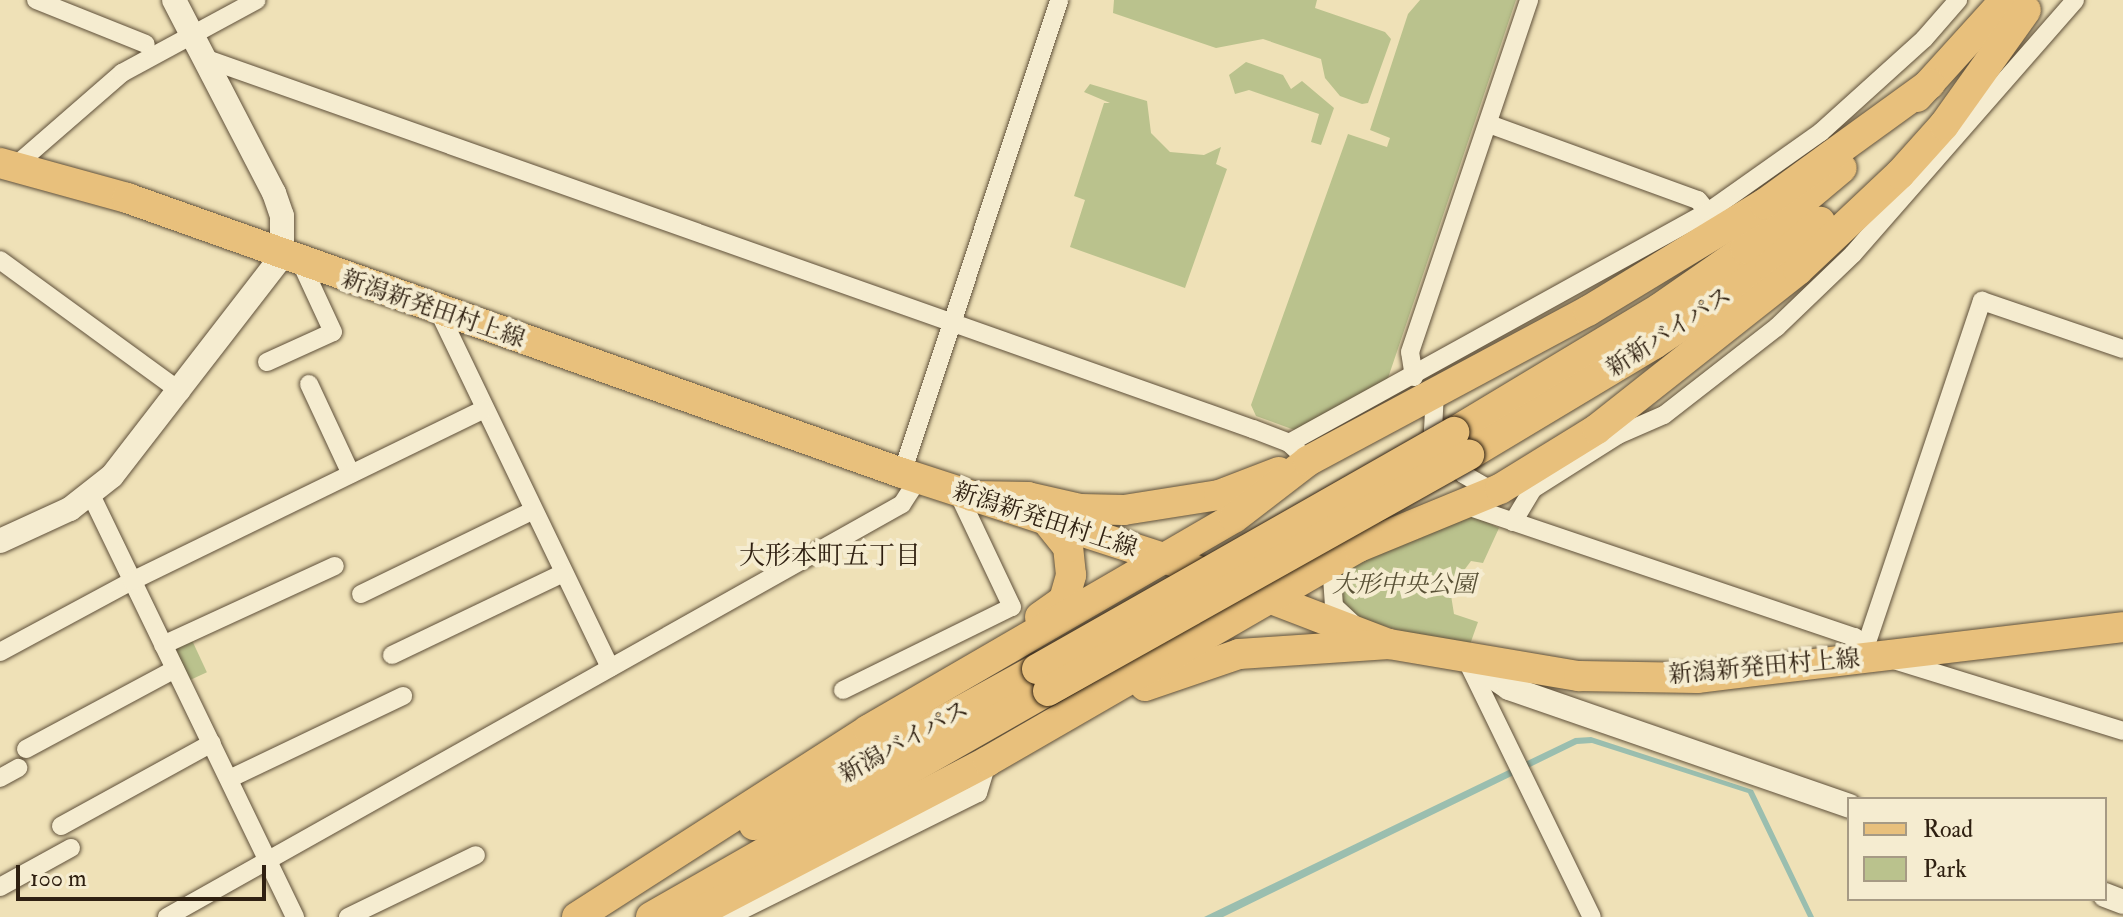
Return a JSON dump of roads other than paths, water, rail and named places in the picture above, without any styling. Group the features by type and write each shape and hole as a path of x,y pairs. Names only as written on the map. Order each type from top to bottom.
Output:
{"main road":[{"name":"新新バイパス","path":"1242,583 1462,443 1559,373 1745,249 1825,185 1930,84 2022,3"},
{"name":"新新バイパス","path":"1462,443 1654,344 1770,266 1875,173 2022,3"},
{"path":"690,917 1077,711 1242,583 1331,563 1483,495 1597,429 1798,270 1935,135 2022,3"},
{"path":"964,494 1028,497 1080,509 1169,506 1219,495 1425,385 1588,311 1764,204 1930,84"},
{"name":"新潟新発田村上線","path":"5,170 127,198 292,260 910,476 1242,583 1377,639 1579,676 1697,678 2123,627"},
{"path":"902,710 1234,518 1299,452"},
{"path":"577,917 902,710 1064,600 1071,575 1068,547 1048,522"},
{"name":"新潟バイパス","path":"587,917 1043,680 1242,583"},
{"path":"1077,711 1239,654 1377,639"},
{"name":"新潟バイパス","path":"651,917 1043,680"}],"street":[{"path":"36,0 146,44"},
{"path":"174,0 274,193 292,260 333,332 267,362"},
{"path":"5,170 122,73 257,0"},
{"path":"167,917 902,504 954,322 1059,0"},
{"path":"1529,0 1410,352 1425,385 1433,430 1463,474 1483,495 1473,508 1855,637 1871,656 2123,731"},
{"path":"1425,385 1713,218 1821,132 1924,39 1958,0"},
{"path":"1513,522 1533,489 1618,435 1664,415 1788,316 1853,254 2075,0"},
{"path":"204,58 954,322 1299,452"},
{"path":"1489,124 1698,200 1713,218"},
{"path":"0,260 181,392"},
{"path":"0,541 91,495 292,260"},
{"path":"1776,301 1788,316"},
{"path":"1871,656 1982,301 2123,349"},
{"path":"438,310 610,668"},
{"path":"309,384 351,474"},
{"path":"0,652 132,581 484,409"},
{"path":"843,690 1012,607 964,494"},
{"path":"91,495 295,917"},
{"path":"361,594 532,511"},
{"path":"1331,563 1334,606 1377,639"},
{"path":"163,645 335,566"},
{"path":"392,655 563,573"},
{"path":"1465,657 1592,917"},
{"path":"1465,657 1509,688 1847,805"},
{"path":"26,749 175,669"},
{"path":"229,779 403,696"},
{"path":"61,826 212,743"},
{"path":"728,917 978,793 988,761"},
{"path":"0,778 18,768"},
{"path":"0,887 71,848"},
{"path":"348,917 476,855"}],"district":[{"name":"大形本町五丁目","path":"830,557"}],"park label":[{"name":"大形中央公園","path":"1404,585"}]}
